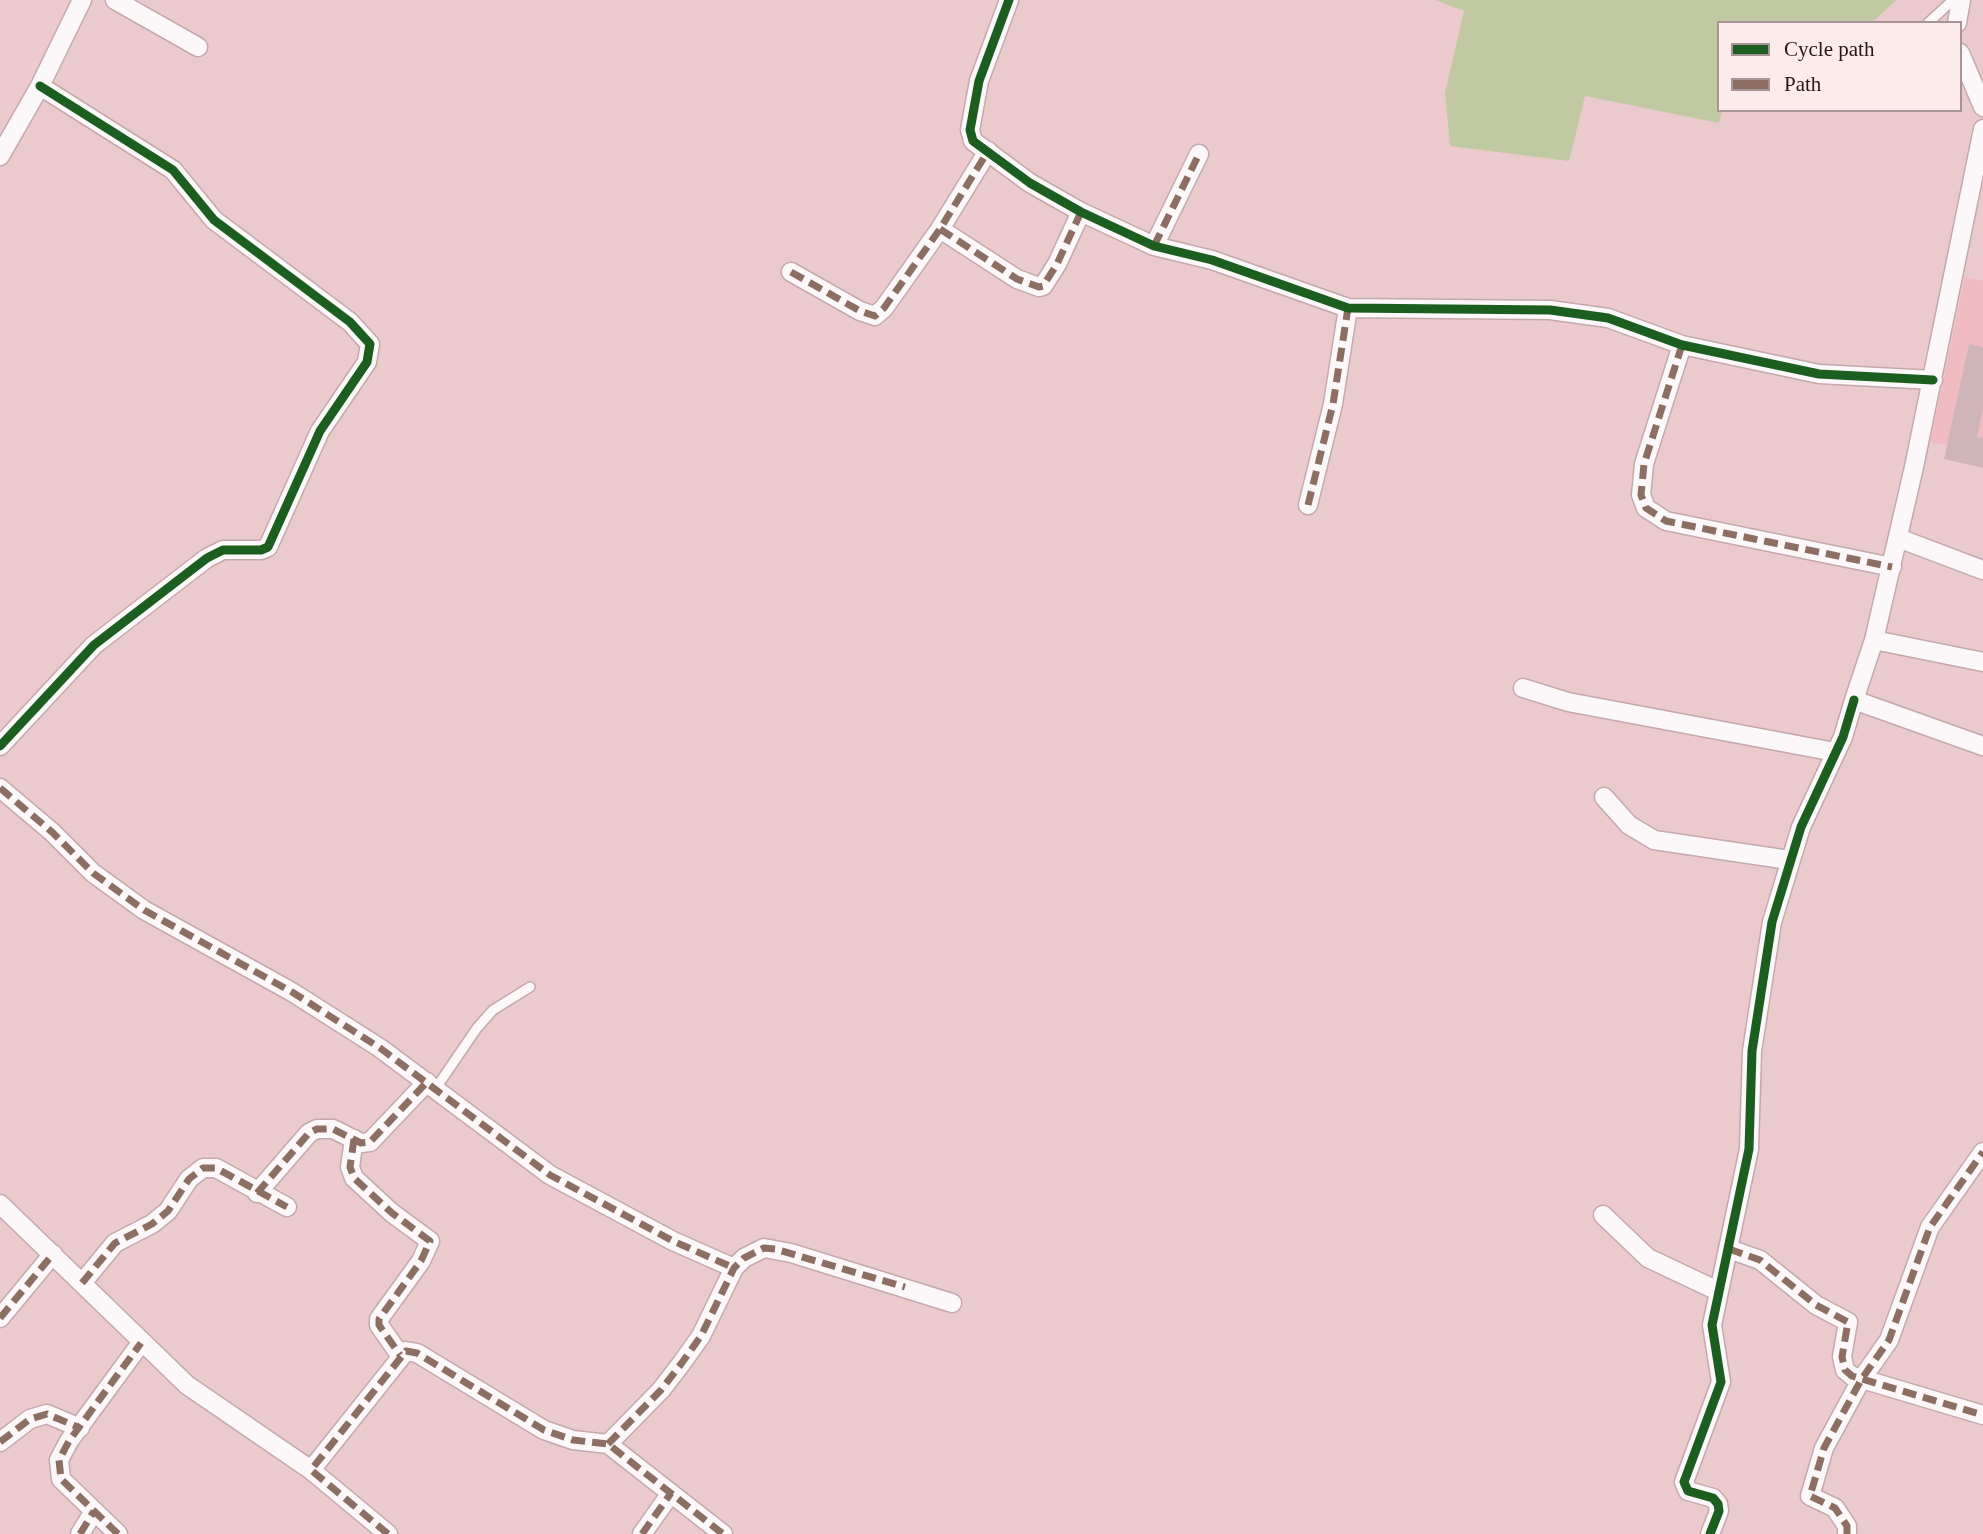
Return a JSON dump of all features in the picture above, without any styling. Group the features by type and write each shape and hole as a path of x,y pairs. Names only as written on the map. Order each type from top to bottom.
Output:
{"street":[{"path":"0,156 7,128 40,86 82,0"},
{"path":"115,0 198,47"},
{"path":"1009,0 979,81 970,131 973,141 1030,183 1081,212 1154,246 1212,260 1348,308 1550,310 1608,318 1682,345 1819,374 1933,380"},
{"path":"1956,21 1961,0"},
{"path":"1962,57 1979,92 1983,107"},
{"path":"0,746 94,645 207,558 223,550 261,550 268,547 320,430 367,362 370,344 350,322 214,220 173,170 40,86"},
{"path":"1710,1534 1718,1504 1713,1498 1688,1491 1684,1482 1694,1448 1720,1390 1720,1363 1712,1325 1749,1149 1752,1051 1772,922 1789,860 1835,752 1874,640 1977,202 1982,141"},
{"path":"790,272 860,311 875,316 884,308 940,229 988,151"},
{"path":"1154,246 1199,154"},
{"path":"940,229 1017,279 1032,286 1043,286 1058,264 1081,212"},
{"path":"1308,505 1333,404 1348,308"},
{"path":"1682,345 1644,464 1641,495 1646,508 1666,521 1892,567"},
{"path":"1898,538 1983,570"},
{"path":"1874,640 1983,662"},
{"path":"1523,688 1568,702 1835,752"},
{"path":"1854,700 1983,746"},
{"path":"0,789 52,832 93,873 144,910 292,992 432,1085 550,1175 673,1241 734,1268"},
{"path":"1604,797 1629,825 1654,840 1789,860"},
{"path":"257,1193 309,1133 317,1129 333,1129 365,1143 375,1140 432,1085"},
{"path":"354,1139 350,1167 354,1178 392,1213 430,1241 421,1261 379,1319 380,1325 400,1355"},
{"path":"1847,1534 1847,1526 1835,1508 1811,1496 1824,1448 1861,1380 1889,1340 1930,1227 1983,1152"},
{"path":"82,1283 115,1243 152,1224 168,1211 189,1179 203,1168 216,1168 257,1193 287,1207"},
{"path":"0,1204 187,1385 311,1470 388,1534"},
{"path":"1603,1215 1648,1258 1718,1290"},
{"path":"608,1444 661,1390 681,1364 701,1336 734,1268 744,1258 764,1248 775,1249 952,1303"},
{"path":"1729,1249 1760,1260 1816,1305 1847,1321 1849,1326 1842,1357 1845,1370 1861,1380 1983,1415"},
{"path":"0,1318 53,1254"},
{"path":"118,1534 61,1479 58,1470 61,1452 141,1343"},
{"path":"311,1470 400,1355 406,1351 416,1353 544,1430 573,1440 608,1444 723,1534"},
{"path":"0,1442 30,1419 47,1415 80,1428"},
{"path":"642,1534 671,1493"},
{"path":"80,1534 94,1511"}],"lane":[{"path":"1930,21 1952,0"},
{"path":"432,1085 493,1010 530,987"}],"shaded area":[{"path":"1965,277 1983,281 1983,453 1930,442"}],"green space":[{"path":"1435,0 1896,0 1874,21 1717,21 1717,112 1722,112 1719,123 1585,96 1569,161 1450,146 1445,93 1464,11"}],"building":[{"path":"1969,344 1983,347 1983,409 1977,437 1983,438 1983,468 1944,459"}],"marked path":[{"path":"791,272 860,311 875,316 884,308 940,229 988,151 992,154"},
{"path":"1154,246 1199,154"},
{"path":"940,229 1017,279 1039,287 1043,286 1057,264 1081,212"},
{"path":"1308,505 1333,404 1348,308"},
{"path":"1682,345 1644,464 1641,495 1646,508 1666,521 1892,567"},
{"path":"0,788 52,832 93,873 144,910 292,992 380,1048 550,1175 673,1241 734,1268"},
{"path":"257,1193 309,1133 317,1129 333,1129 361,1143 370,1142 427,1082"},
{"path":"354,1139 350,1167 354,1178 392,1213 430,1241 421,1261 379,1319 379,1325 400,1355"},
{"path":"1847,1534 1847,1526 1835,1508 1810,1496 1824,1448 1861,1380 1889,1340 1930,1227 1983,1152"},
{"path":"82,1283 115,1243 152,1224 168,1211 189,1179 203,1168 216,1168 287,1207"},
{"path":"608,1444 661,1390 681,1364 701,1336 734,1268 744,1258 764,1248 775,1249 905,1287"},
{"path":"1729,1249 1760,1260 1816,1305 1848,1322 1842,1357 1845,1370 1852,1376 1983,1415"},
{"path":"0,1318 53,1254"},
{"path":"118,1534 61,1479 59,1460 69,1441 141,1343"},
{"path":"388,1534 311,1470 406,1351 417,1353 544,1430 573,1440 608,1444 723,1534"},
{"path":"0,1442 30,1419 47,1414 80,1428"},
{"path":"642,1534 671,1493"},
{"path":"80,1534 94,1511"}],"cycle path":[{"path":"1009,0 979,81 970,130 973,141 1030,183 1081,212 1154,246 1212,260 1348,308 1550,310 1608,318 1682,345 1819,374 1933,380"},
{"path":"0,746 94,645 207,558 223,550 261,550 268,547 320,431 367,362 370,344 350,322 214,220 173,170 40,86"},
{"path":"1710,1534 1719,1511 1718,1504 1713,1498 1688,1491 1684,1482 1721,1382 1712,1325 1749,1149 1752,1051 1772,922 1801,827 1843,737 1854,700"}]}
